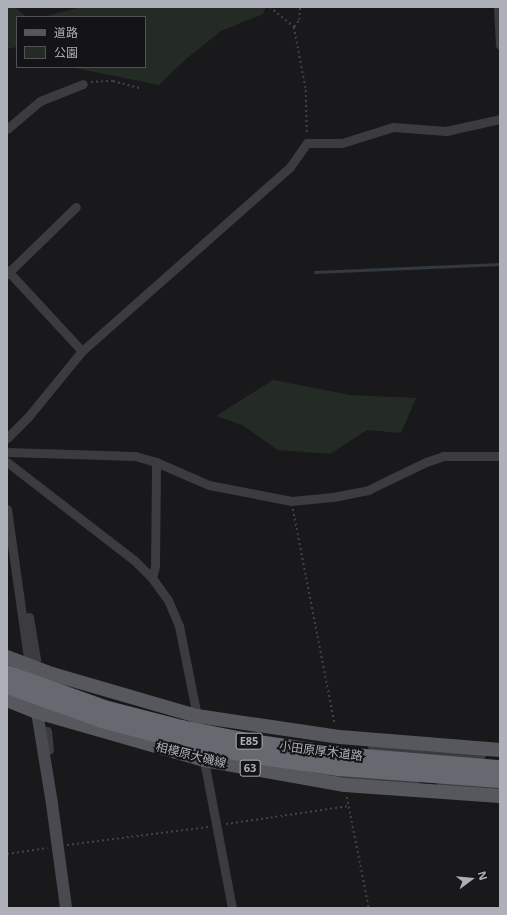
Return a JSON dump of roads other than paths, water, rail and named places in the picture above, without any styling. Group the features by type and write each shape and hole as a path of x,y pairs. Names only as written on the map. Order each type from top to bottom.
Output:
{"highway":[{"name":"小田原厚木道路","path":"7,673 104,708 182,728 258,743 341,755 500,768"},
{"name":"小田原厚木道路","path":"7,686 102,720 181,741 255,756 339,768 500,780"}],"main road":[{"path":"7,657 33,662 196,716 333,736 500,750"},
{"name":"相模原大磯線","path":"7,700 37,712 204,760 345,785 500,796"}],"street":[{"path":"498,7 500,45"},
{"path":"7,129 40,101 83,84"},
{"path":"7,438 28,417 82,351 290,167 307,142 342,143 393,127 446,131 500,119"},
{"path":"76,207 8,272 82,351"},
{"path":"7,452 135,456 156,462 209,485 291,501 333,498 368,490 426,462 443,456 500,456"},
{"path":"7,462 134,560 152,578 168,600 179,626 196,716"},
{"path":"152,578 155,566 156,462"},
{"path":"7,509 33,662"},
{"path":"37,712 52,804"},
{"path":"292,730 304,738 425,753 500,756"},
{"path":"47,731 56,847 66,908"},
{"path":"204,760 232,908"},
{"path":"310,779 321,775 500,788"}],"waterway":[{"path":"315,272 500,264"}]}
